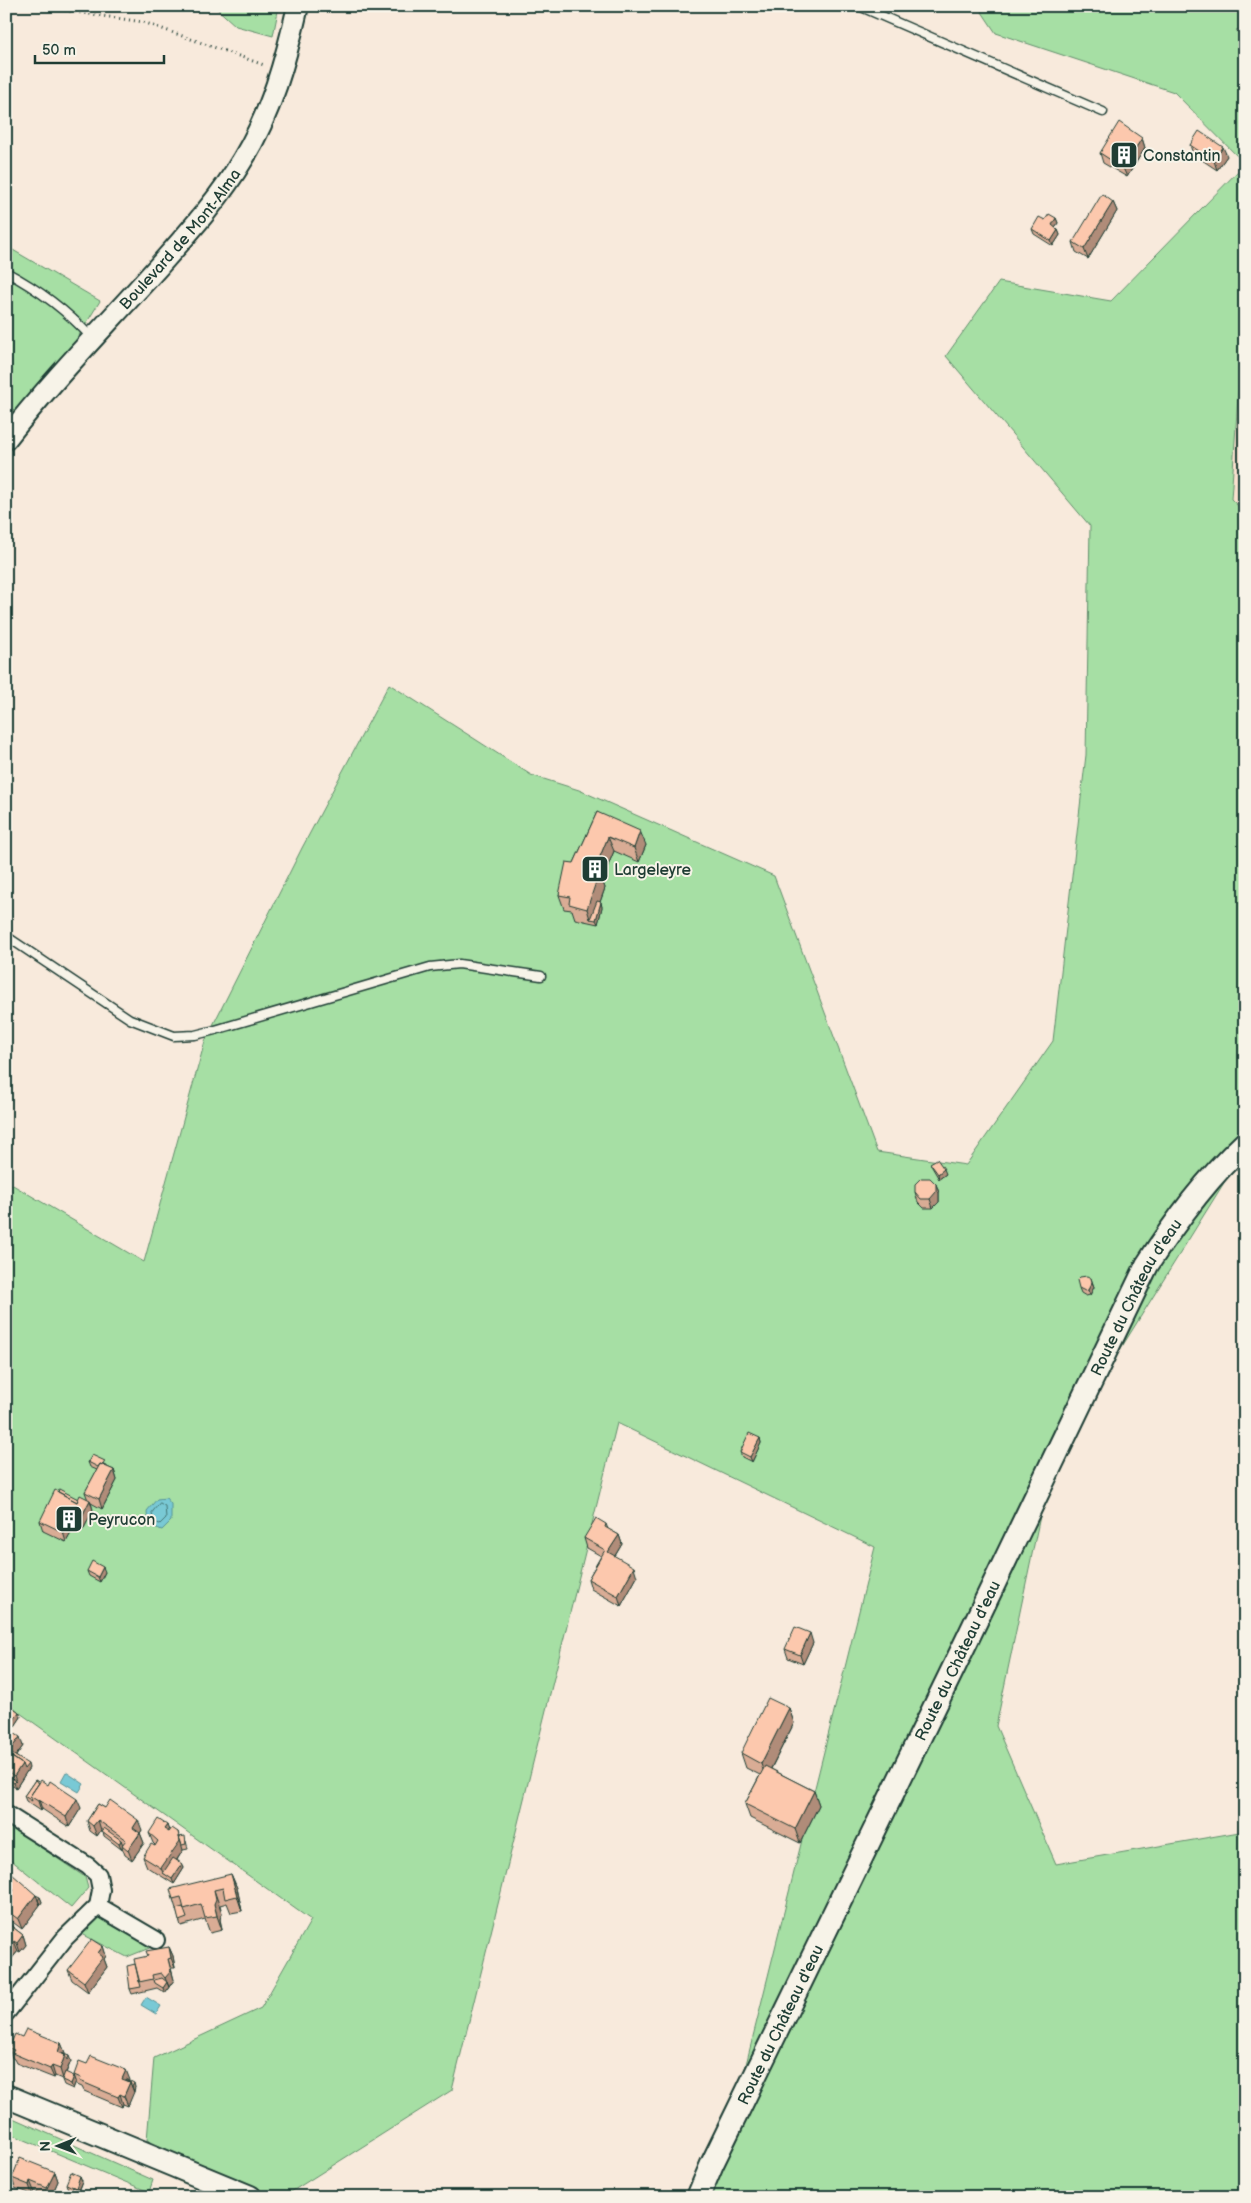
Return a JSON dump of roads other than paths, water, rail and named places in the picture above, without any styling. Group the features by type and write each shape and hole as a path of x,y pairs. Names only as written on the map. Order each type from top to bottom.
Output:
{"main road":[{"name":"Route du Château d'eau","path":"698,2197 712,2164 954,1668 1147,1266 1174,1224 1205,1185 1245,1144"},
{"path":"6,2096 250,2197"}],"street":[{"name":"Boulevard de Mont-Alma","path":"6,439 181,241 221,192 244,158 260,127 281,71 298,6"},
{"path":"6,1814 88,1866 98,1875 101,1890 98,1906 65,1938 6,2013"},
{"path":"98,1906 156,1940"}],"lane":[{"path":"859,6 1103,112"},
{"path":"6,272 25,282 68,314 94,340"},
{"path":"6,936 130,1019 174,1036 195,1035 215,1030 430,967 459,964 541,976"}],"water":[{"path":"166,1498 171,1504 171,1521 162,1530 150,1524 147,1511 157,1499"},
{"path":"66,1772 84,1784 79,1792 61,1781"},
{"path":"146,1997 161,2006 156,2014 141,2005"}],"place":[{"name":"Constantin","path":"1124,155"},
{"name":"Largeleyre","path":"595,869"},
{"name":"Peyrucon","path":"69,1519"}]}
